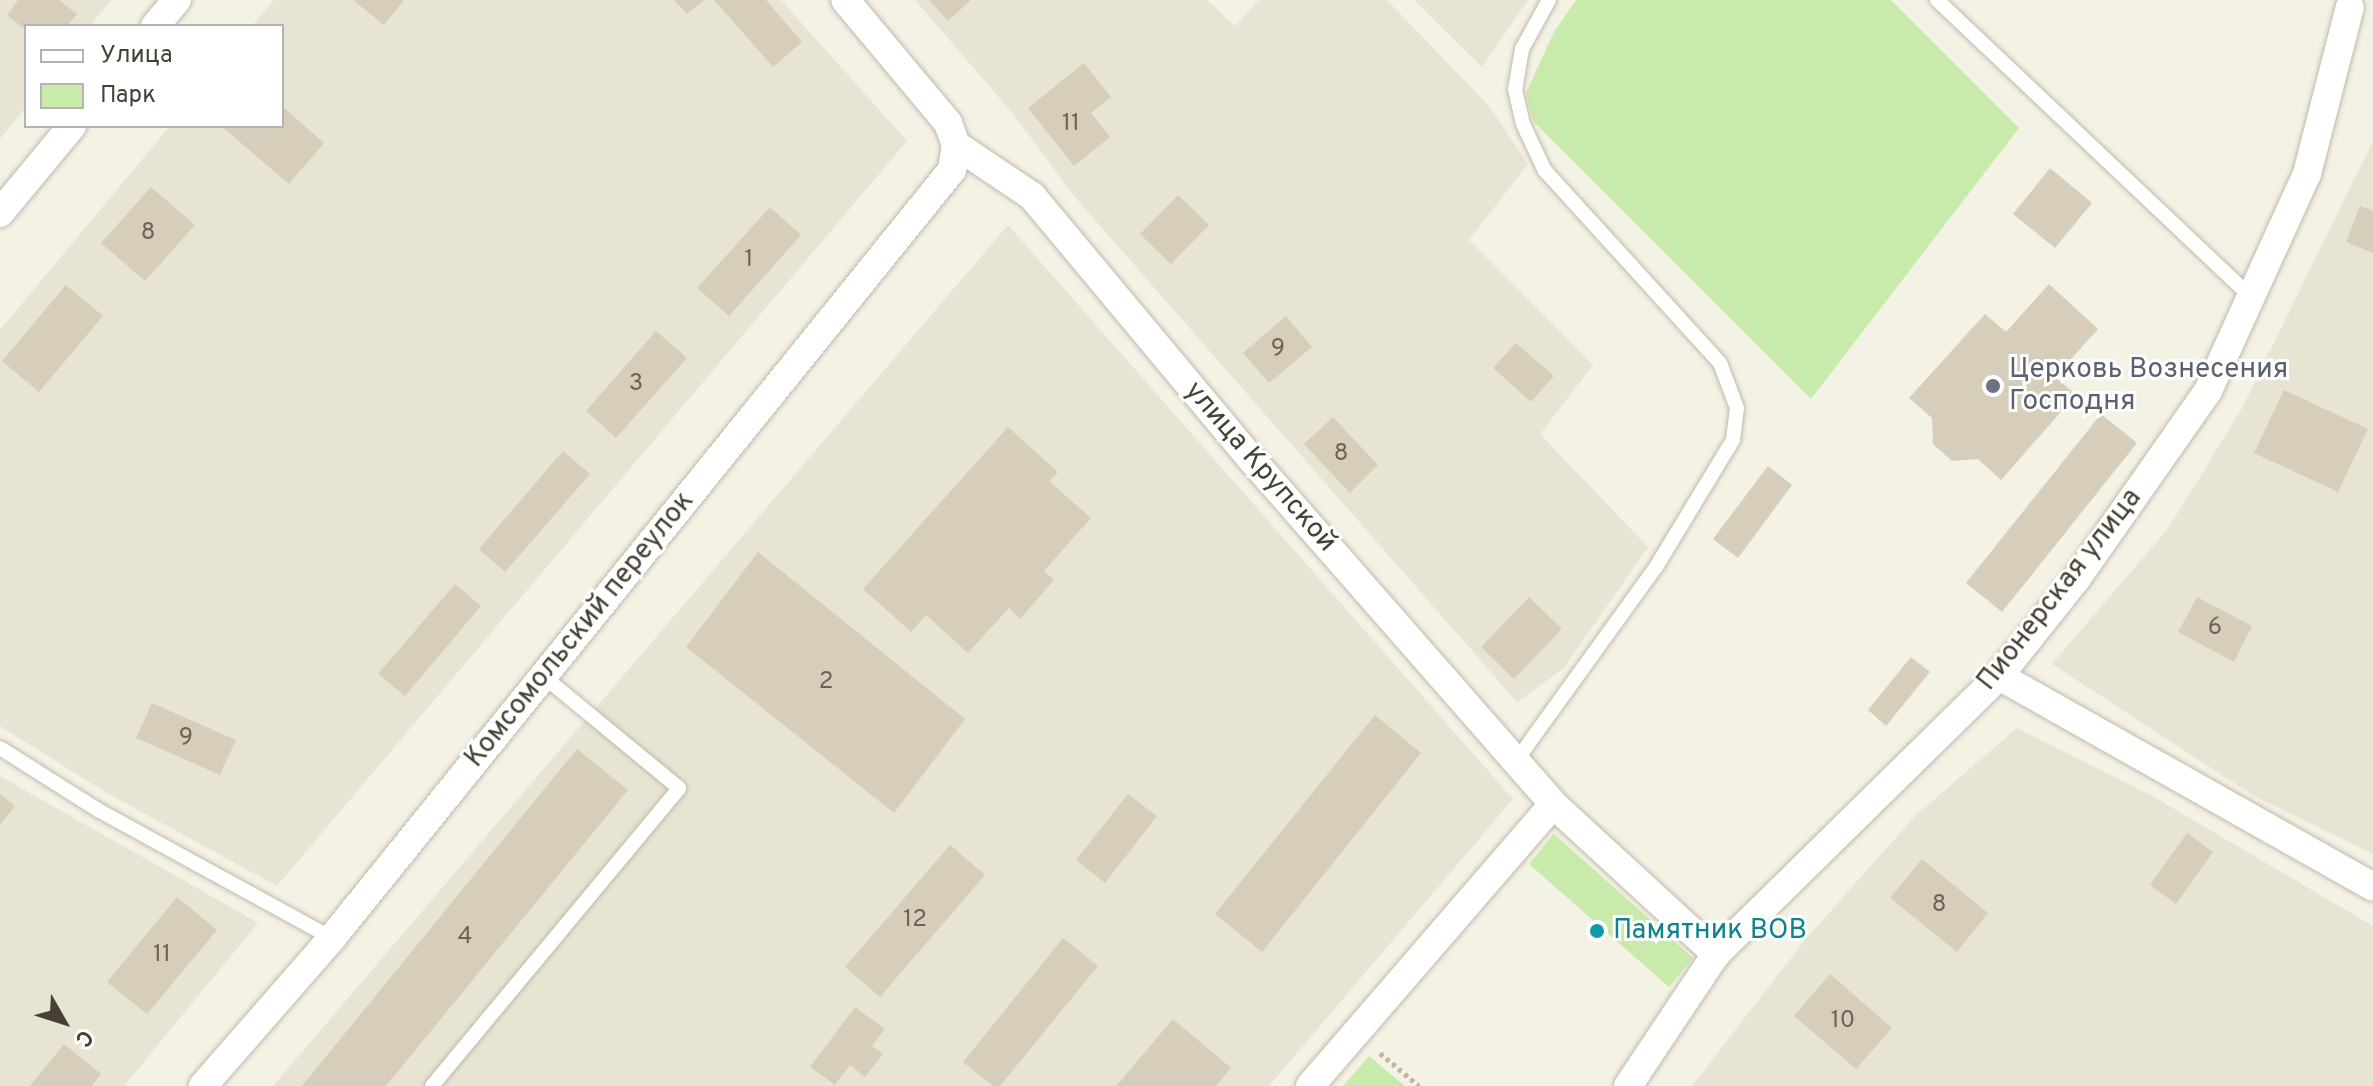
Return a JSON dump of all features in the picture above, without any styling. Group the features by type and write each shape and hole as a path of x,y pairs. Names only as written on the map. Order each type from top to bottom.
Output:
{"street":[{"path":"157,24 177,0"},
{"path":"845,0 948,123 954,158"},
{"name":"Пионерская улица","path":"1628,1086 1716,954 1999,676 2077,578 2208,391 2254,300 2307,174 2353,8"},
{"path":"0,213 70,128"},
{"name":"Комсомольский переулок","path":"203,1086 332,938 954,158"},
{"name":"улица Крупской","path":"954,158 1032,196 1254,462 1553,804 1716,954"},
{"path":"1999,676 2373,887"},
{"path":"1310,1086 1553,804"}],"lane":[{"path":"1516,761 1656,567 1733,440 1737,408 1720,363 1545,171 1523,124 1515,90 1522,49 1549,0"},
{"path":"1937,0 2254,300"},
{"path":"432,1086 679,788 543,676"},
{"path":"0,748 98,810 332,938"}],"path":[{"path":"1356,1033 1419,1086"}],"shaded area":[{"path":"0,0 111,0 92,24 24,24 24,109 0,139"},
{"path":"274,0 781,0 907,141 277,886 107,793 0,726 0,330 168,128 284,128 284,24 254,24"},
{"path":"915,0 1207,0 1235,26 1259,0 1387,0 1489,106 1528,164 1469,240 1593,365 1540,434 1648,547 1564,668 1517,702 1074,196 1014,115"},
{"path":"1414,0 1528,0 1482,67"},
{"path":"2373,141 2373,854 2254,796 2052,664 2167,530 2200,477 2242,408"},
{"path":"1008,225 1513,799 1269,1086 273,1086"},
{"path":"2017,728 2154,797 2373,926 2373,1086 1692,1086 1805,940 1916,815"},
{"path":"0,776 258,923 124,1086 0,1086"}],"green space":[{"path":"1576,0 1891,0 2019,128 1811,399 1533,121 1526,93 1554,32"},
{"path":"1554,834 1693,958 1669,987 1529,864"},
{"path":"1369,1056 1405,1086 1343,1086"}],"building":[{"path":"18,0 59,0 77,14 69,24 24,24 24,28 7,15"},
{"path":"353,0 404,0 384,25"},
{"path":"674,0 704,0 687,14"},
{"path":"714,0 766,0 802,42 773,67"},
{"path":"929,0 971,0 948,21"},
{"path":"1084,63 1111,97 1091,113 1110,137 1074,166 1028,108"},
{"path":"284,108 324,143 289,184 223,128 284,128"},
{"path":"2050,168 2092,203 2055,248 2013,214"},
{"path":"151,187 195,225 145,281 101,243"},
{"path":"1178,195 1209,225 1171,264 1140,234"},
{"path":"2360,206 2373,211 2373,253 2346,242"},
{"path":"770,207 801,235 729,316 697,288"},
{"name":"Церковь Вознесения Господня","path":"2049,284 2098,329 2055,377 2076,395 2001,480 1978,459 1952,461 1933,444 1932,418 1909,398 1985,314 2006,332"},
{"path":"66,285 103,316 39,392 2,361"},
{"path":"1286,316 1312,347 1269,383 1243,353"},
{"path":"656,331 687,358 616,438 586,411"},
{"path":"1516,343 1554,376 1531,402 1493,368"},
{"path":"2284,390 2368,429 2338,492 2254,453"},
{"path":"2101,414 2137,443 2002,612 1966,583"},
{"path":"1333,417 1378,465 1350,493 1304,444"},
{"path":"1008,427 1058,472 1049,481 1091,518 1044,571 1054,580 1020,619 1009,608 968,653 926,615 911,632 863,589"},
{"path":"563,451 590,474 505,572 479,549"},
{"path":"1768,466 1792,485 1738,558 1713,539"},
{"path":"758,552 965,719 894,813 686,647"},
{"path":"455,584 481,606 405,696 378,674"},
{"path":"1529,597 1562,629 1514,679 1481,647"},
{"path":"2197,597 2252,626 2234,662 2178,632"},
{"path":"1911,657 1930,672 1886,726 1868,710"},
{"path":"152,703 236,740 220,775 136,738"},
{"path":"1375,715 1421,753 1262,952 1215,914"},
{"path":"577,749 628,790 386,1086 302,1086"},
{"path":"0,794 15,806 0,825"},
{"path":"1128,794 1157,816 1105,883 1076,860"},
{"path":"2187,833 2213,852 2176,904 2150,885"},
{"path":"950,845 985,875 880,997 845,967"},
{"path":"1922,859 1988,913 1957,952 1890,898"},
{"path":"177,897 217,930 147,1014 107,982"},
{"path":"1063,938 1098,966 1000,1086 993,1086 963,1062"},
{"path":"1830,974 1892,1028 1856,1069 1794,1016"},
{"path":"855,1007 885,1029 872,1046 883,1054 865,1077 850,1065 835,1085 810,1067"},
{"path":"1173,1019 1231,1068 1216,1086 1116,1086"},
{"path":"64,1044 101,1074 92,1086 30,1086"}],"place":[{"name":"Церковь Вознесения Господня","path":"1993,386"},
{"name":"Памятник ВОВ","path":"1597,931"}]}
